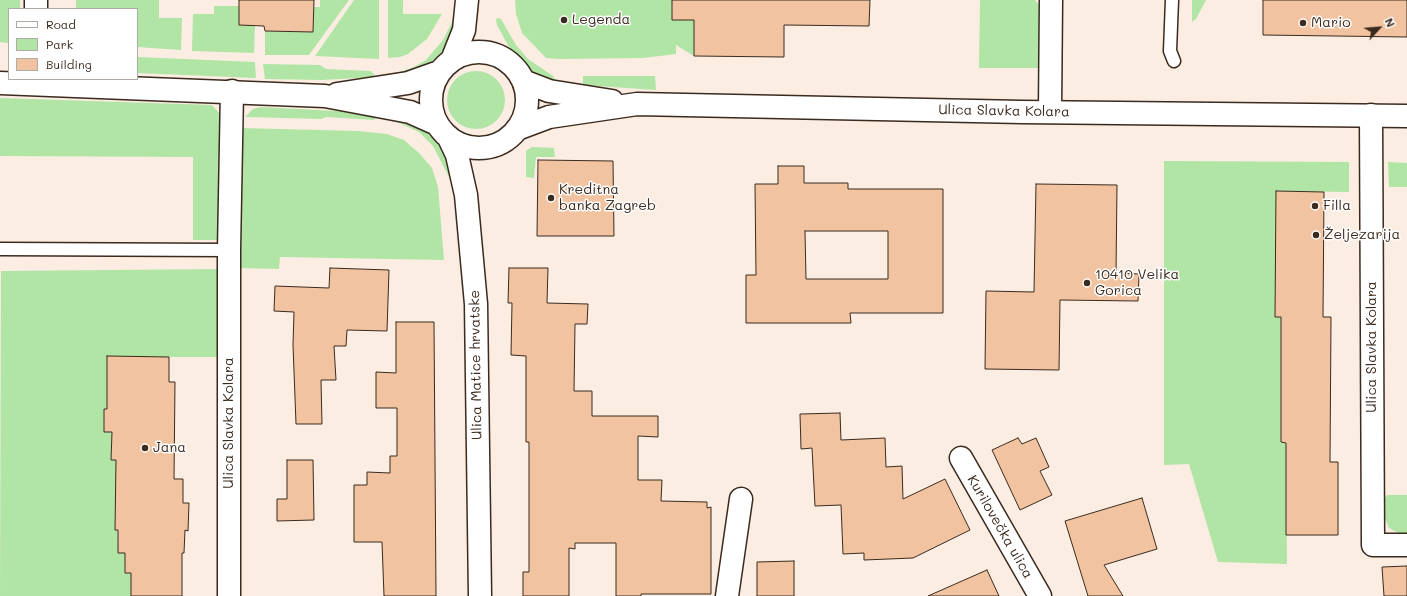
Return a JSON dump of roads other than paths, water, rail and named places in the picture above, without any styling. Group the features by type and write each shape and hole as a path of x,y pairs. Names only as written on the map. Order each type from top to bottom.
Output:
{"main road":[{"path":"443,131 431,106 431,94 464,30 467,0"},
{"path":"1050,111 1051,0"},
{"path":"0,83 36,82 325,96 410,112 443,131 460,144 484,148 502,142 517,129 526,107 526,94 523,81 510,63 493,54 479,52 465,54 446,66 408,83 325,96"},
{"name":"Ulica Slavka Kolara","path":"523,81 549,91 637,104 1171,114 1407,116"},
{"name":"Ulica Slavka Kolara","path":"230,596 230,250 232,91"},
{"name":"Ulica Slavka Kolara","path":"517,129 549,117 637,104"},
{"name":"Ulica Slavka Kolara","path":"1371,115 1373,545 1407,545"},
{"name":"Ulica Matice hrvatske","path":"443,131 458,161 466,195 476,304 480,596"},
{"name":"Kurilovečka ulica","path":"961,458 1040,596"},
{"path":"727,596 741,499"}],"lane":[{"path":"1172,0 1170,51 1174,61"},
{"path":"0,249 230,250"}],"place":[{"name":"Legenda","path":"564,20"},
{"name":"Mario","path":"1303,23"},
{"name":"Kreditna banka Zagreb","path":"551,198"},
{"name":"Filla","path":"1315,206"},
{"name":"Željezarija","path":"1316,235"},
{"name":"10410 Velika Gorica","path":"1087,283"},
{"name":"Jana","path":"145,448"}]}
